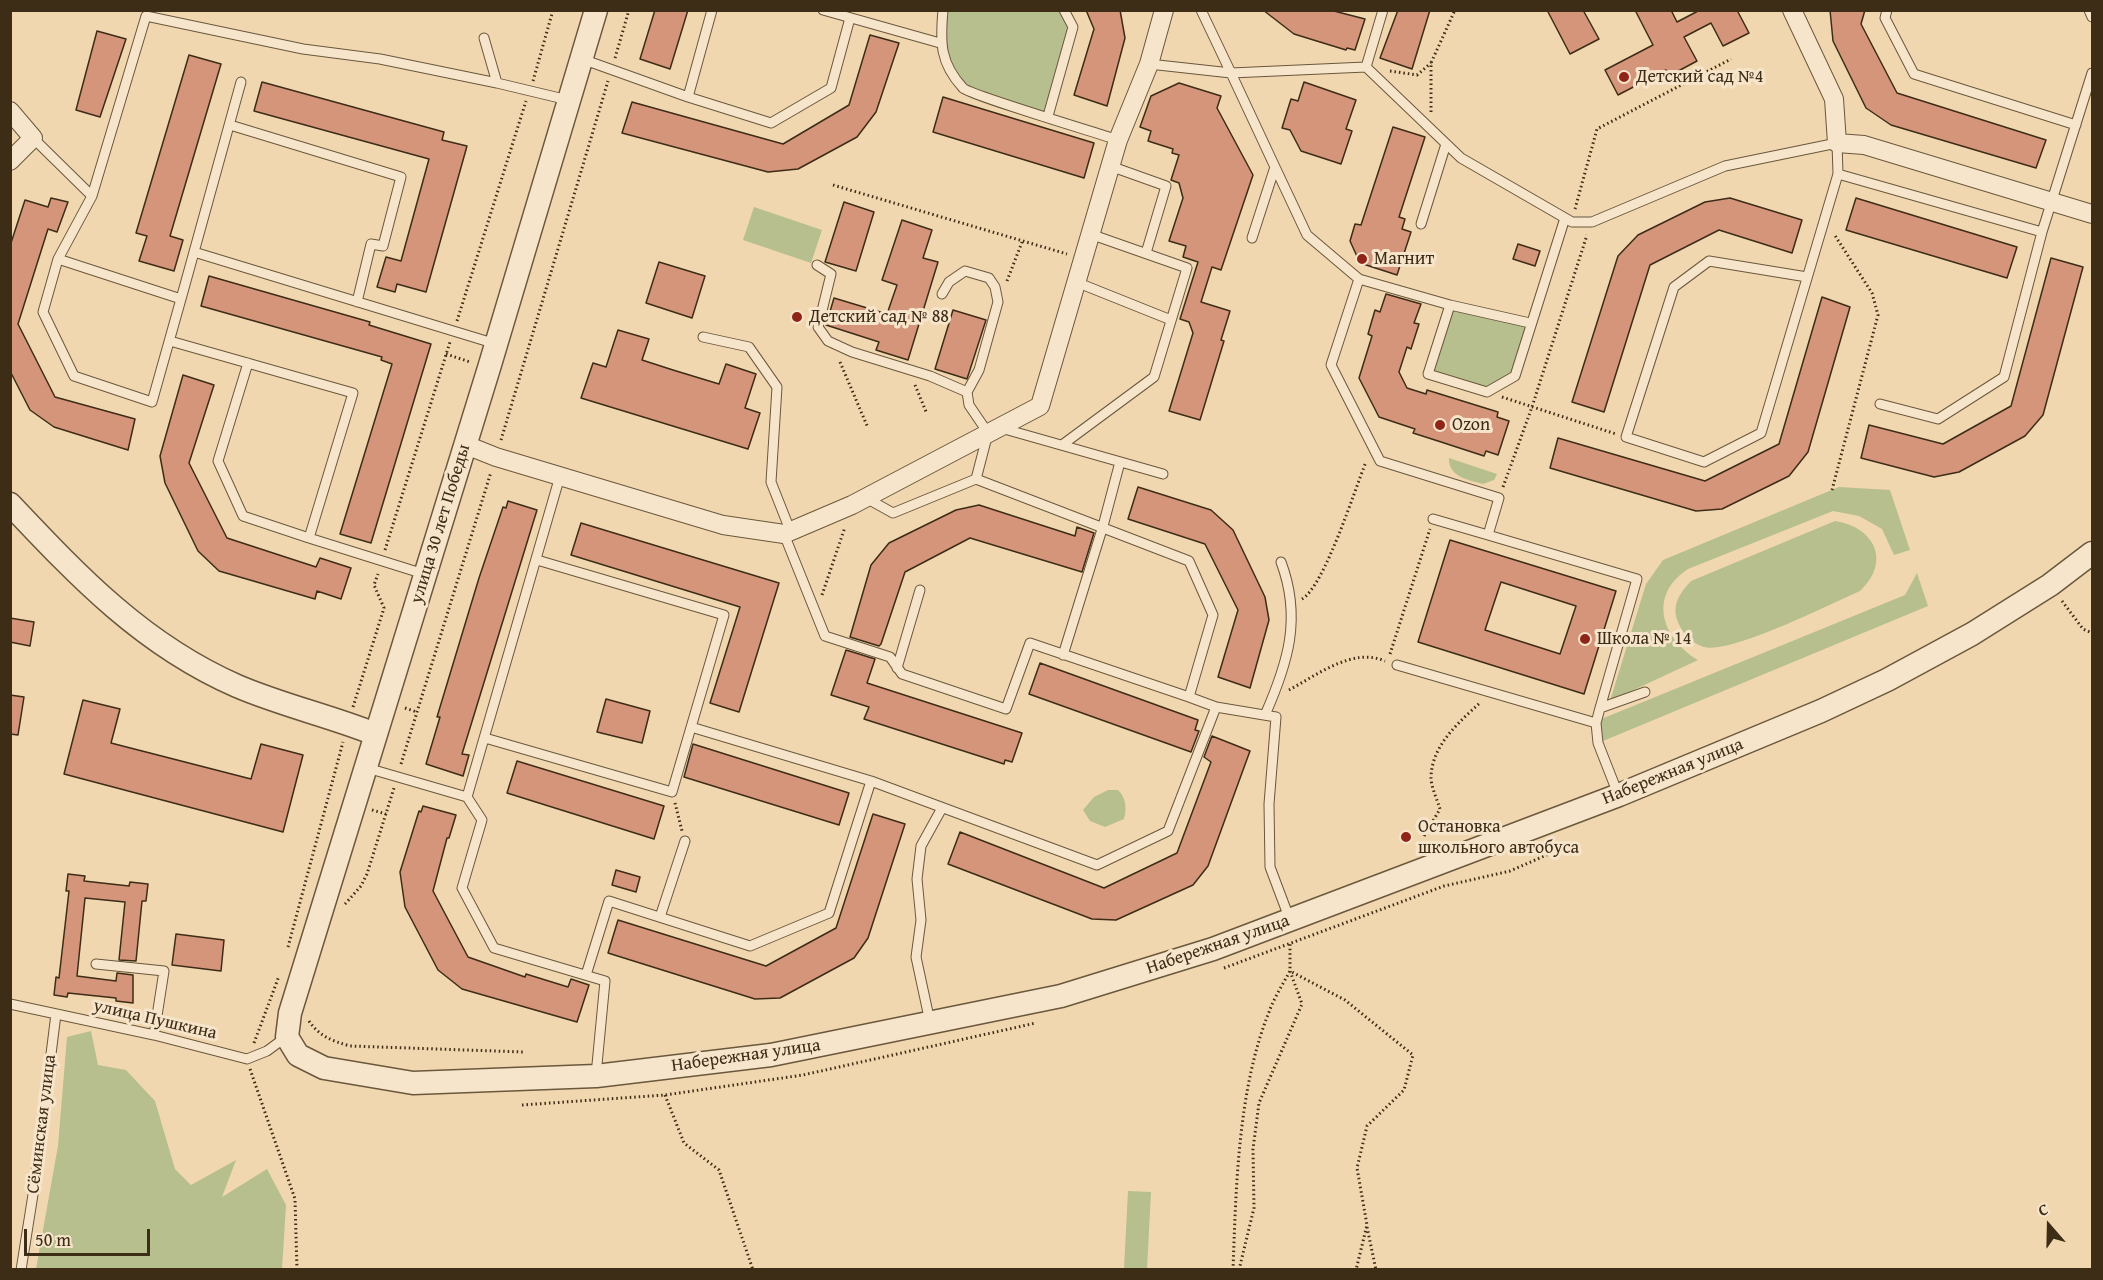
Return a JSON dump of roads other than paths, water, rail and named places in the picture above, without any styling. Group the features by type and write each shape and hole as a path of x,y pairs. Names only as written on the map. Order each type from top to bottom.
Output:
{"street":[{"name":"улица 30 лет Победы","path":"287,1037 290,1013 364,768 466,445 596,10"},
{"path":"466,445 723,525 787,532 859,501 1040,406 1118,140 1149,64 1164,10"},
{"path":"1792,10 1833,99 1837,143 1864,145 2092,214"},
{"path":"10,111 33,138 10,161"},
{"path":"10,504 84,583 139,628 186,658 237,686 375,734"},
{"name":"Набережная улица","path":"287,1037 298,1055 324,1068 413,1083 596,1076 771,1055 1061,996 1213,949 1619,795 1887,680 1972,634 2050,585 2092,553"}],"lane":[{"path":"688,97 712,10"},
{"path":"823,10 940,43"},
{"path":"943,10 940,43 946,63 965,90 1118,140"},
{"path":"1047,116 1073,27 1064,10"},
{"path":"1201,10 1307,235 1359,279 1450,305 1530,323"},
{"path":"1366,67 1383,10"},
{"path":"1887,10 1885,18 1914,74 2076,125"},
{"path":"2089,10 2092,17"},
{"path":"241,82 152,402 74,376 43,312 58,259 92,196 145,13 303,49 380,59 530,89 568,100"},
{"path":"582,58 688,97 771,123 831,88 850,18"},
{"path":"484,38 497,83"},
{"path":"1149,64 1231,73 1366,67 1461,158 1568,220 1592,222 1725,166 1837,143 1838,174 1761,433 1704,462 1626,437 1674,287 1709,261 1807,277"},
{"path":"1880,404 1938,418 2004,377 2042,232 2092,73"},
{"path":"230,125 401,177 383,246 371,244 357,302"},
{"path":"33,138 92,196"},
{"path":"1421,224 1446,144"},
{"path":"1110,166 1166,186 1146,254"},
{"path":"1252,238 1275,167"},
{"path":"1838,174 2042,232"},
{"path":"1450,305 1428,374 1487,392 1515,376 1530,323 1568,220"},
{"path":"1062,445 1154,377 1187,268 1090,234"},
{"path":"194,252 496,344"},
{"path":"58,259 182,299"},
{"path":"817,265 831,274 818,327 833,343 967,392"},
{"path":"942,294 949,282 965,271 989,278 995,287 998,302 979,370 967,392 969,405 994,430 1062,445 1163,474"},
{"path":"1359,279 1331,365 1380,460 1499,498 1488,535"},
{"path":"1076,282 1171,320"},
{"path":"704,337 749,347 777,387 771,482 815,616 825,636 890,657 902,674 1006,709 1030,643 1216,707 1276,717 1269,804 1270,867 1290,920"},
{"path":"170,341 353,393 309,538"},
{"path":"248,363 218,461 243,516 426,574"},
{"path":"976,479 994,430"},
{"path":"1063,655 1103,526 1120,462"},
{"path":"467,797 560,476"},
{"path":"859,501 893,513 976,479 1189,561 1213,615 1189,697"},
{"path":"1433,519 1637,579 1596,723 1598,743 1619,795"},
{"path":"485,738 672,792 724,615 537,560"},
{"path":"1265,715 1290,650 1292,604 1281,562"},
{"path":"897,668 920,590"},
{"path":"1397,665 1490,694 1596,723"},
{"path":"1600,708 1645,692"},
{"path":"691,727 871,781 1097,865 1168,831 1216,707"},
{"path":"364,768 467,797 482,820 462,888 494,948 605,981 596,1076"},
{"path":"586,975 609,901 750,946 829,913 871,781"},
{"path":"931,1024 916,957 921,920 917,879 921,846 942,808"},
{"path":"660,917 685,841"},
{"path":"96,964 164,971 154,1035"},
{"name":"улица Пушкина","path":"10,1004 154,1035 247,1059 267,1051 287,1037"},
{"name":"Сёминская улица","path":"21,1269 35,1182 56,1014"}],"place":[{"name":"Детский сад №4","path":"1624,77"},
{"name":"Магнит","path":"1362,259"},
{"name":"Детский сад № 88","path":"797,317"},
{"name":"Ozon","path":"1440,425"},
{"name":"Школа № 14","path":"1585,639"},
{"name":"Остановка школьного автобуса","path":"1406,837"}]}
